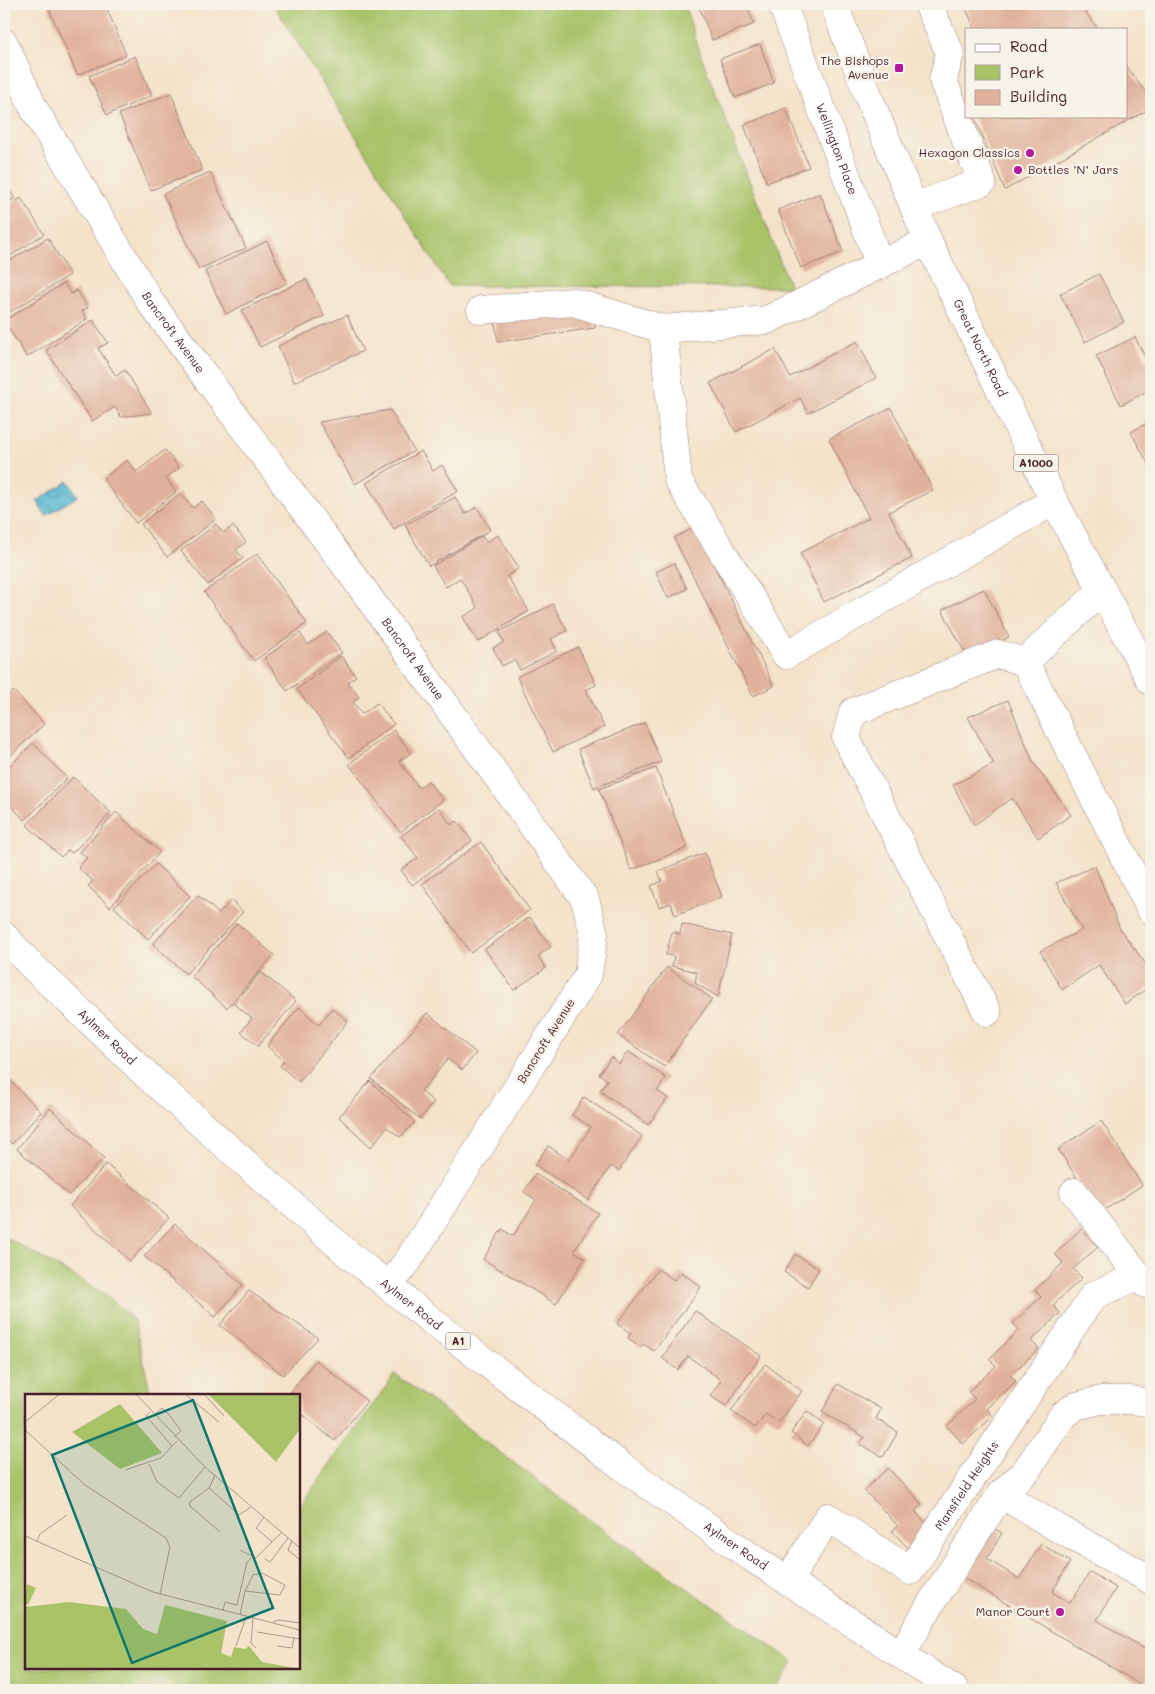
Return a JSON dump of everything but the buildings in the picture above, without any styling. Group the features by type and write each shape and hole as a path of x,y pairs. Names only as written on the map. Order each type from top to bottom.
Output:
{"main road":[{"name":"Wellington Place","path":"782,4 880,265"},
{"name":"Great North Road","path":"834,4 869,98 928,241 1054,501 1151,681"},
{"path":"914,207 982,182 943,80 950,53 928,4"},
{"name":"Bancroft Avenue","path":"4,43 34,109 151,303 353,576 585,899 594,934 588,975 408,1261 388,1286"},
{"path":"481,310 573,302 663,329 767,320 928,241"},
{"path":"663,329 678,480 786,656 1054,501"},
{"path":"1025,662 1102,590"},
{"path":"988,1012 846,738 853,712 998,654 1025,662 1151,910"},
{"name":"Aylmer Road","path":"4,936 29,963 154,1082 388,1286 624,1468 788,1581 901,1655 943,1687"},
{"name":"Mansfield Heights","path":"788,1581 828,1517 910,1571 1094,1295 1145,1281 1074,1192"},
{"path":"901,1655 930,1604 1002,1494 1025,1472 1063,1415 1076,1406 1101,1400 1131,1400 1151,1403"},
{"path":"1002,1494 1061,1530 1151,1580"}],"green space":[{"path":"273,4 684,4 702,58 790,287 449,286"},
{"path":"4,1236 105,1294 134,1320 151,1394 25,1394 25,1669 300,1669 300,1506 395,1374 610,1535 794,1662 775,1690 4,1690"}],"water":[{"path":"68,481 78,496 46,516 37,501"}],"place":[{"name":"The Bishops Avenue","path":"899,68"},
{"name":"Hexagon Classics","path":"1030,153"},
{"name":"Bottles ‘N’ Jars","path":"1018,170"},
{"name":"Manor Court","path":"1060,1612"}]}
